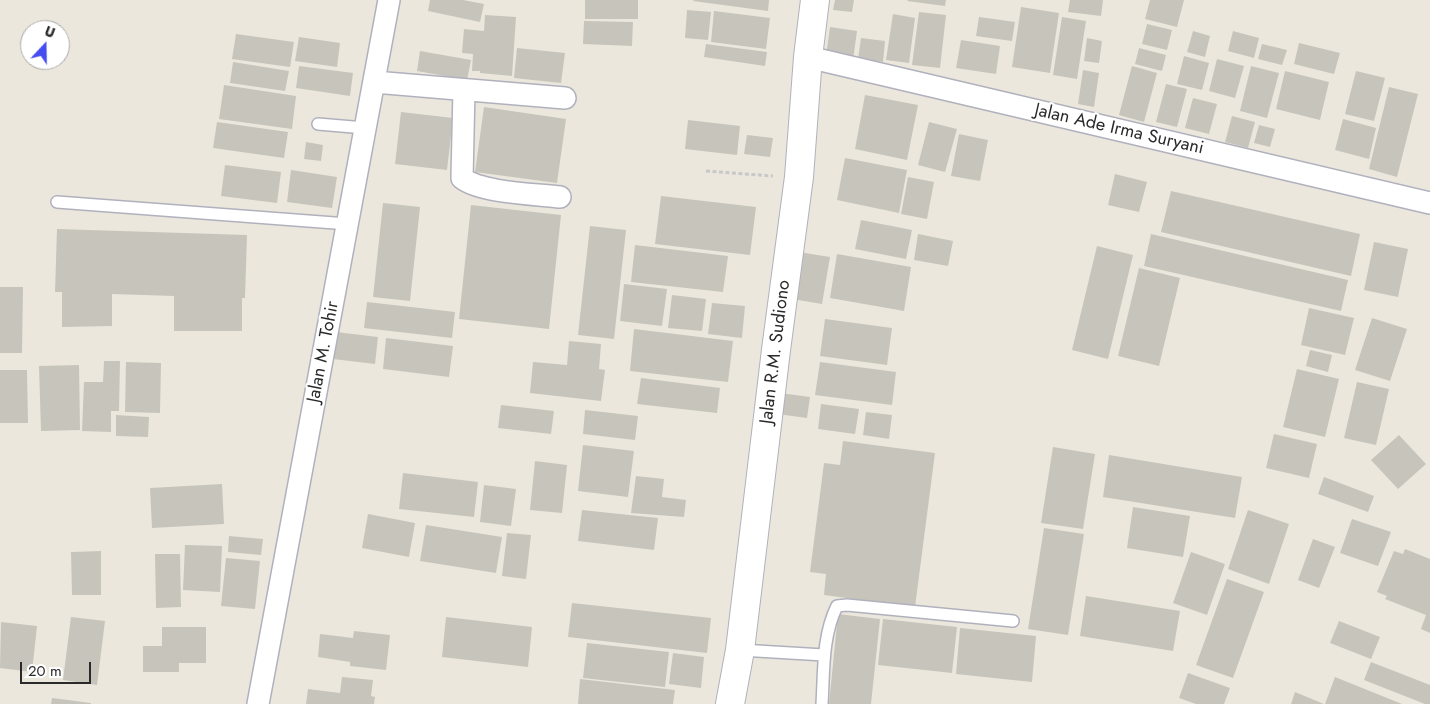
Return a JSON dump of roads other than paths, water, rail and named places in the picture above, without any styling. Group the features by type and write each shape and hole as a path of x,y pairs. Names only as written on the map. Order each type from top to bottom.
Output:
{"street":[{"name":"Jalan M. Tohir","path":"258,704 389,0"},
{"name":"Jalan R.M. Sudiono","path":"730,704 740,650 774,360 799,177 808,57 815,0"},
{"name":"Jalan Ade Irma Suryani","path":"808,57 1430,203"},
{"path":"374,82 565,98"},
{"path":"464,90 462,178 468,183 485,188 560,197"}],"lane":[{"path":"318,124 365,128"},
{"path":"57,202 348,224"},
{"path":"822,704 824,655 832,615 836,606 846,605 1013,621"},
{"path":"740,650 824,655"}]}
